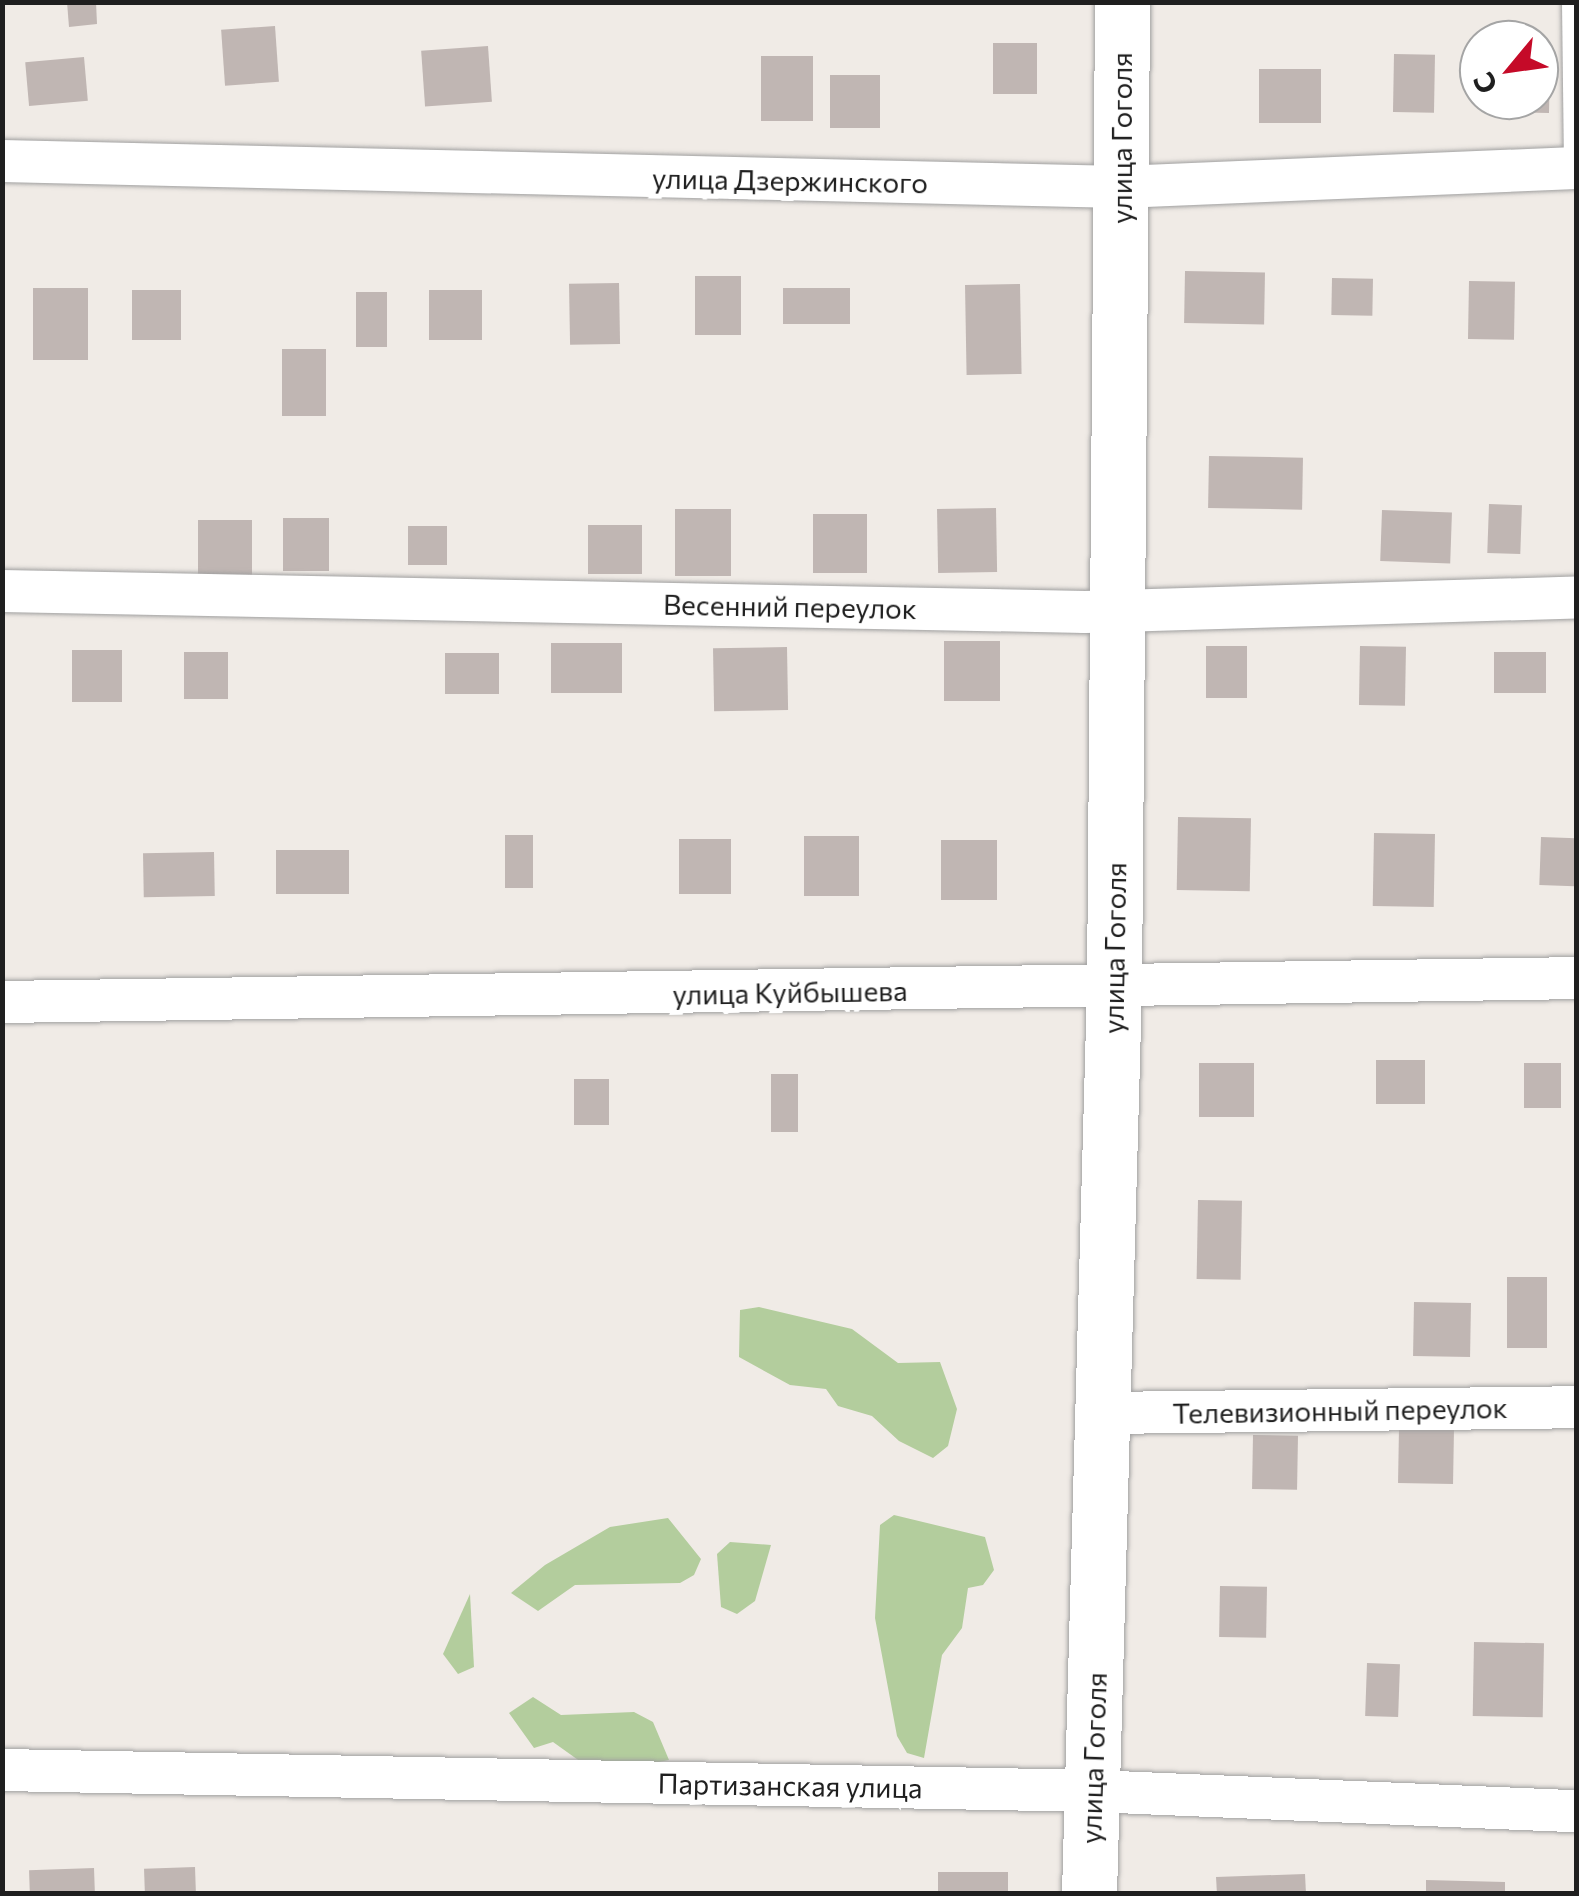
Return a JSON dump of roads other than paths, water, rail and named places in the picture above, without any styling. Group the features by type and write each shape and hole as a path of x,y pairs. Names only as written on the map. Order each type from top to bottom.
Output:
{"street":[{"name":"улица Гоголя","path":"1089,1894 1114,987 1122,2"},
{"name":"улица Дзержинского","path":"2,162 1121,187 1576,168"},
{"name":"Весенний переулок","path":"2,591 1117,611 1576,597"},
{"name":"улица Куйбышева","path":"2,1002 1576,978"},
{"name":"Телевизионный переулок","path":"1102,1413 1576,1407"},
{"name":"Партизанская улица","path":"2,1770 1092,1791 1576,1811"}],"lane":[{"path":"1573,2 1576,168"}]}
